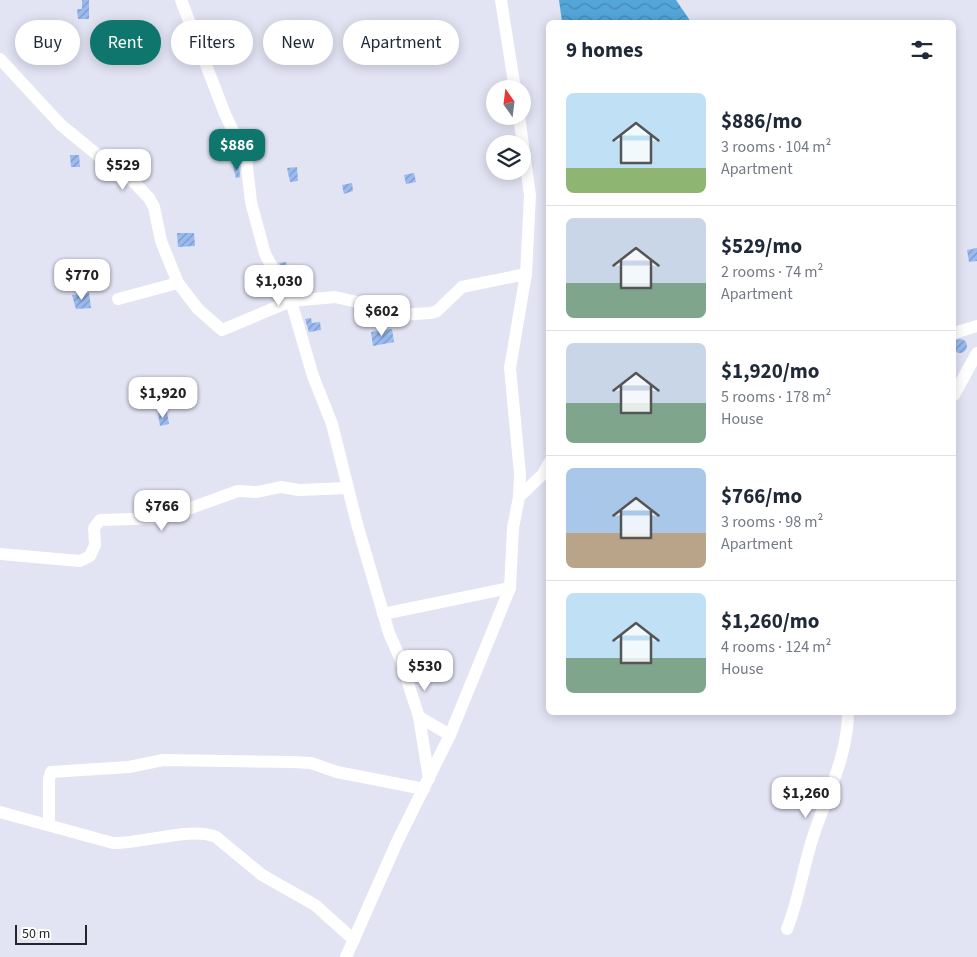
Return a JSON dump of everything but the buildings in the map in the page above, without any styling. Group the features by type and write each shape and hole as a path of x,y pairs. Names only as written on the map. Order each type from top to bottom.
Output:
{"street":[{"path":"181,0 225,114 246,158 252,202 264,254 291,302 313,376 332,424 383,614 419,718 426,784"},
{"path":"501,0 514,80"},
{"path":"0,60 61,125 111,166 129,177 149,198 154,207 160,241 178,283 198,309 222,330 291,302 341,297 357,302 372,312 398,315 424,314 438,311 462,287 526,274"},
{"path":"346,957 397,842 450,735 510,588 513,528 519,497 519,459 510,380 512,353 521,313 526,274 530,195 520,125"},
{"path":"118,299 178,283"},
{"path":"956,332 977,326"},
{"path":"956,391 977,353"},
{"path":"519,497 546,467"},
{"path":"0,554 80,561 90,556 95,545 94,528 100,520 164,518 238,491 257,492 281,487 299,490 348,488"},
{"path":"383,614 510,588"},
{"path":"787,929 807,866 813,838 829,798 841,759 848,715"},
{"path":"419,718 450,735"},
{"path":"49,824 49,779 52,772 129,767 162,760 311,764 338,772 426,784"},
{"path":"0,812 49,824 88,838 113,844 132,844 189,834 210,834 262,875 315,905 354,940"}],"water":[{"path":"559,0 676,0 690,20 562,20"}]}
